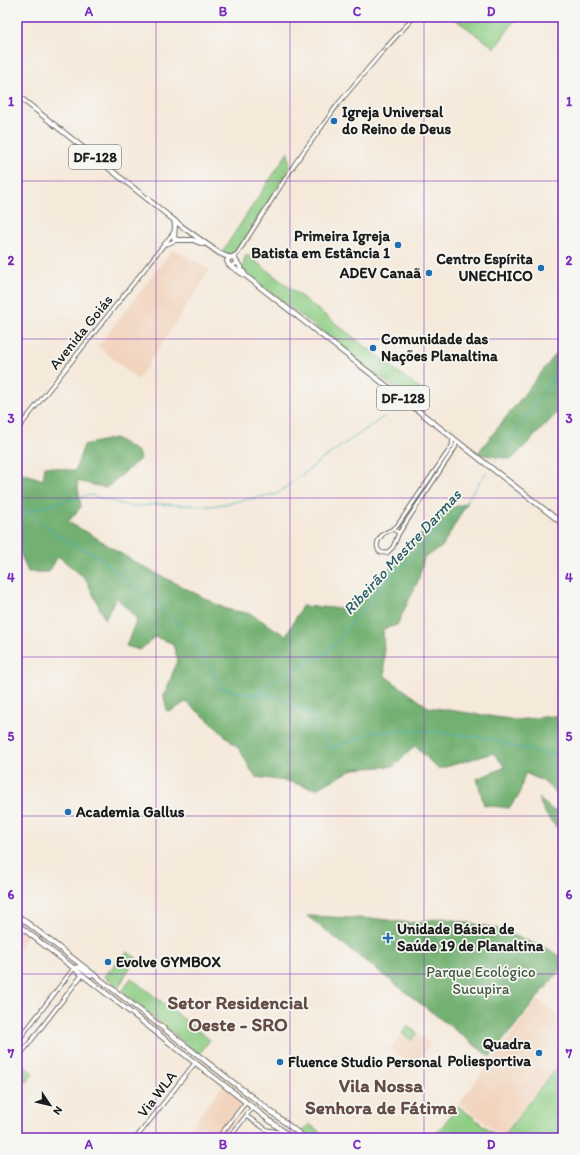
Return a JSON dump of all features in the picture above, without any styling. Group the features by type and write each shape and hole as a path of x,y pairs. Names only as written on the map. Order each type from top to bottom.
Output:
{"main road":[{"name":"DF-128","path":"17,95 190,232 218,253 231,257 237,261 246,276"},
{"path":"174,219 174,237 177,240"},
{"path":"174,232 181,229 190,232 188,239"},
{"name":"DF-128","path":"177,240 188,239 198,241 203,244 562,522"},
{"path":"227,262 231,257"},
{"path":"232,266 235,265 237,261"},
{"path":"17,915 305,1138"},
{"path":"17,924 292,1138"},
{"path":"50,949 53,948 54,944"},
{"path":"54,952 55,949 59,948"},
{"path":"74,968 80,968 97,978"},
{"path":"111,997 114,995 115,991"},
{"path":"181,1052 186,1050 185,1046"},
{"path":"188,1058 187,1052 192,1051"},
{"path":"263,1115 268,1114 268,1109"},
{"path":"269,1120 270,1116 274,1114"}],"street":[{"path":"231,257 237,254 296,162 324,123 382,52 414,17"},
{"name":"Avenida Goiás","path":"17,430 174,232"},
{"name":"Avenida Goiás","path":"162,248 170,242 177,240"},
{"path":"237,261 241,248"},
{"path":"414,505 390,551 384,553 380,552 376,545 378,540 387,531 397,526 414,505 447,457 455,439"},
{"path":"393,529 398,534"},
{"path":"17,1042 74,968"},
{"path":"17,1059 82,975"},
{"name":"Via WLA","path":"136,1138 195,1063"},
{"path":"218,1138 246,1102"},
{"path":"229,1138 253,1107"},
{"path":"246,1116 267,1130 286,1133"}],"shaded area":[{"path":"173,249 210,270 138,380 98,346"},
{"path":"17,925 29,935 17,950"},
{"path":"538,1000 563,1020 563,1057 502,1136 459,1103"},
{"path":"407,1026 431,1044 415,1065 412,1065 390,1049"},
{"path":"222,1086 247,1104 221,1138 182,1138"}],"green space":[{"path":"452,17 517,17 495,48"},
{"path":"288,152 290,168 237,250 230,254 222,252"},
{"path":"246,254 428,395 419,407 242,270"},
{"path":"563,345 563,407 512,459 477,454"},
{"path":"115,438 138,452 140,459 106,488 77,481 81,507 68,522 136,563 226,609 251,614 286,636 302,606 352,609 442,511 467,503 442,547 424,558 418,581 397,625 383,629 385,676 428,707 516,720 563,715 563,800 543,781 525,773 519,795 509,808 484,805 477,779 505,767 493,753 438,769 415,746 394,766 354,769 316,789 286,781 255,777 240,750 206,718 186,702 171,711 167,711 164,696 178,659 172,643 155,637 140,650 126,646 137,619 116,597 105,620 86,579 58,556 49,572 28,572 17,545 17,471 43,480 45,466 75,471 84,445"},
{"path":"538,798 554,811 563,807 563,833 548,817"},
{"name":"Parque Ecológico Sucupira","path":"307,916 379,919 409,923 443,918 495,928 550,950 563,958 563,966 490,1057"},
{"path":"127,952 137,958 119,987 104,976"},
{"path":"131,978 210,1040 199,1054 122,992"},
{"path":"407,1026 417,1033 412,1040 402,1033"},
{"path":"563,1059 563,1138 502,1138"},
{"path":"21,1064 33,1073 27,1082 17,1074 17,1070"},
{"path":"458,1106 500,1138 433,1138"},
{"path":"309,1124 328,1138 308,1138 302,1133"}],"waterway":[{"name":"Ribeirão Mestre Darmas","path":"495,461 563,364"},
{"path":"27,511 90,495 131,507 158,504 212,506 277,494 321,460 385,416"},
{"name":"Ribeirão Mestre Darmas","path":"253,694 293,670 327,653 386,582 457,514 486,473"},
{"path":"17,503 59,537 97,556 191,634 222,688 253,695 270,694 315,716 328,749 376,732 416,730 489,738 508,745 563,758"}],"place":[{"name":"Igreja Universal do Reino de Deus","path":"334,121"},
{"name":"Primeira Igreja Batista em Estância 1","path":"398,245"},
{"name":"Centro Espírita UNECHICO","path":"541,268"},
{"name":"ADEV Canaã","path":"429,273"},
{"name":"Comunidade das Nações Planaltina","path":"373,348"},
{"name":"Academia Gallus","path":"68,812"},
{"name":"Unidade Básica de Saúde 19 de Planaltina","path":"388,938"},
{"name":"Evolve GYMBOX","path":"108,962"},
{"name":"Quadra Poliesportiva","path":"539,1053"},
{"name":"Fluence Studio Personal","path":"280,1062"}],"district":[{"name":"Setor Residencial Oeste - SRO","path":"238,1013"},
{"name":"Vila Nossa Senhora de Fátima","path":"381,1096"}]}
